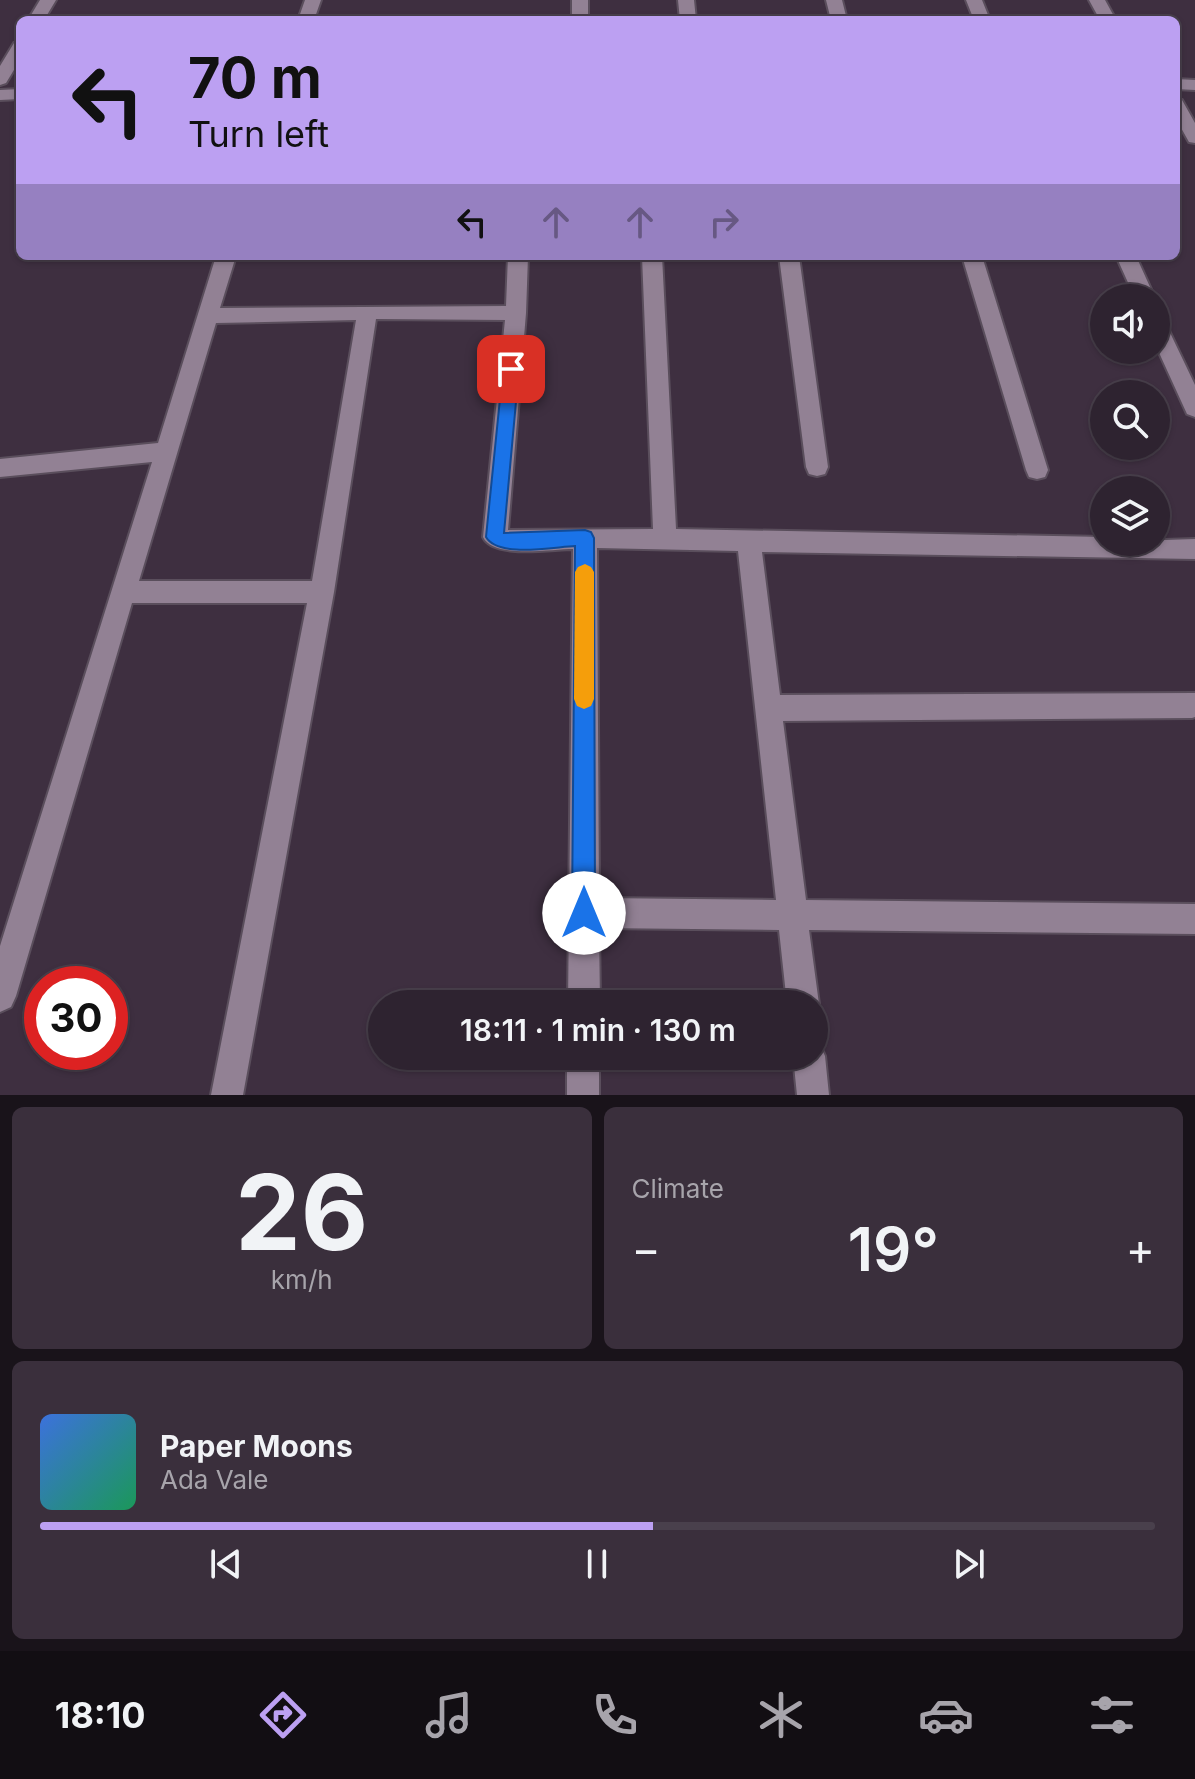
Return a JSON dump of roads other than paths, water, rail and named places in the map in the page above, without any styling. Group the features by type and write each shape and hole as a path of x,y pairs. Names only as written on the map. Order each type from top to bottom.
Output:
{"street":[{"path":"0,80 16,53"},
{"path":"1180,111 1195,138"},
{"path":"1,988 225,260"},
{"path":"518,260 516,313 495,537 505,542 585,538 1195,549"},
{"path":"652,260 665,540"},
{"path":"790,260 817,467"},
{"path":"973,260 1037,470"},
{"path":"1128,260 1139,284"},
{"path":"206,316 367,312 516,313"},
{"path":"227,1095 322,592 367,312"},
{"path":"1170,354 1195,408"},
{"path":"0,468 166,451"},
{"path":"584,990 585,538"},
{"path":"749,541 801,990"},
{"path":"122,592 322,592"},
{"path":"768,708 1192,705"},
{"path":"584,913 1195,919"},
{"path":"583,1070 583,1095"},
{"path":"810,1070 813,1095"}]}
